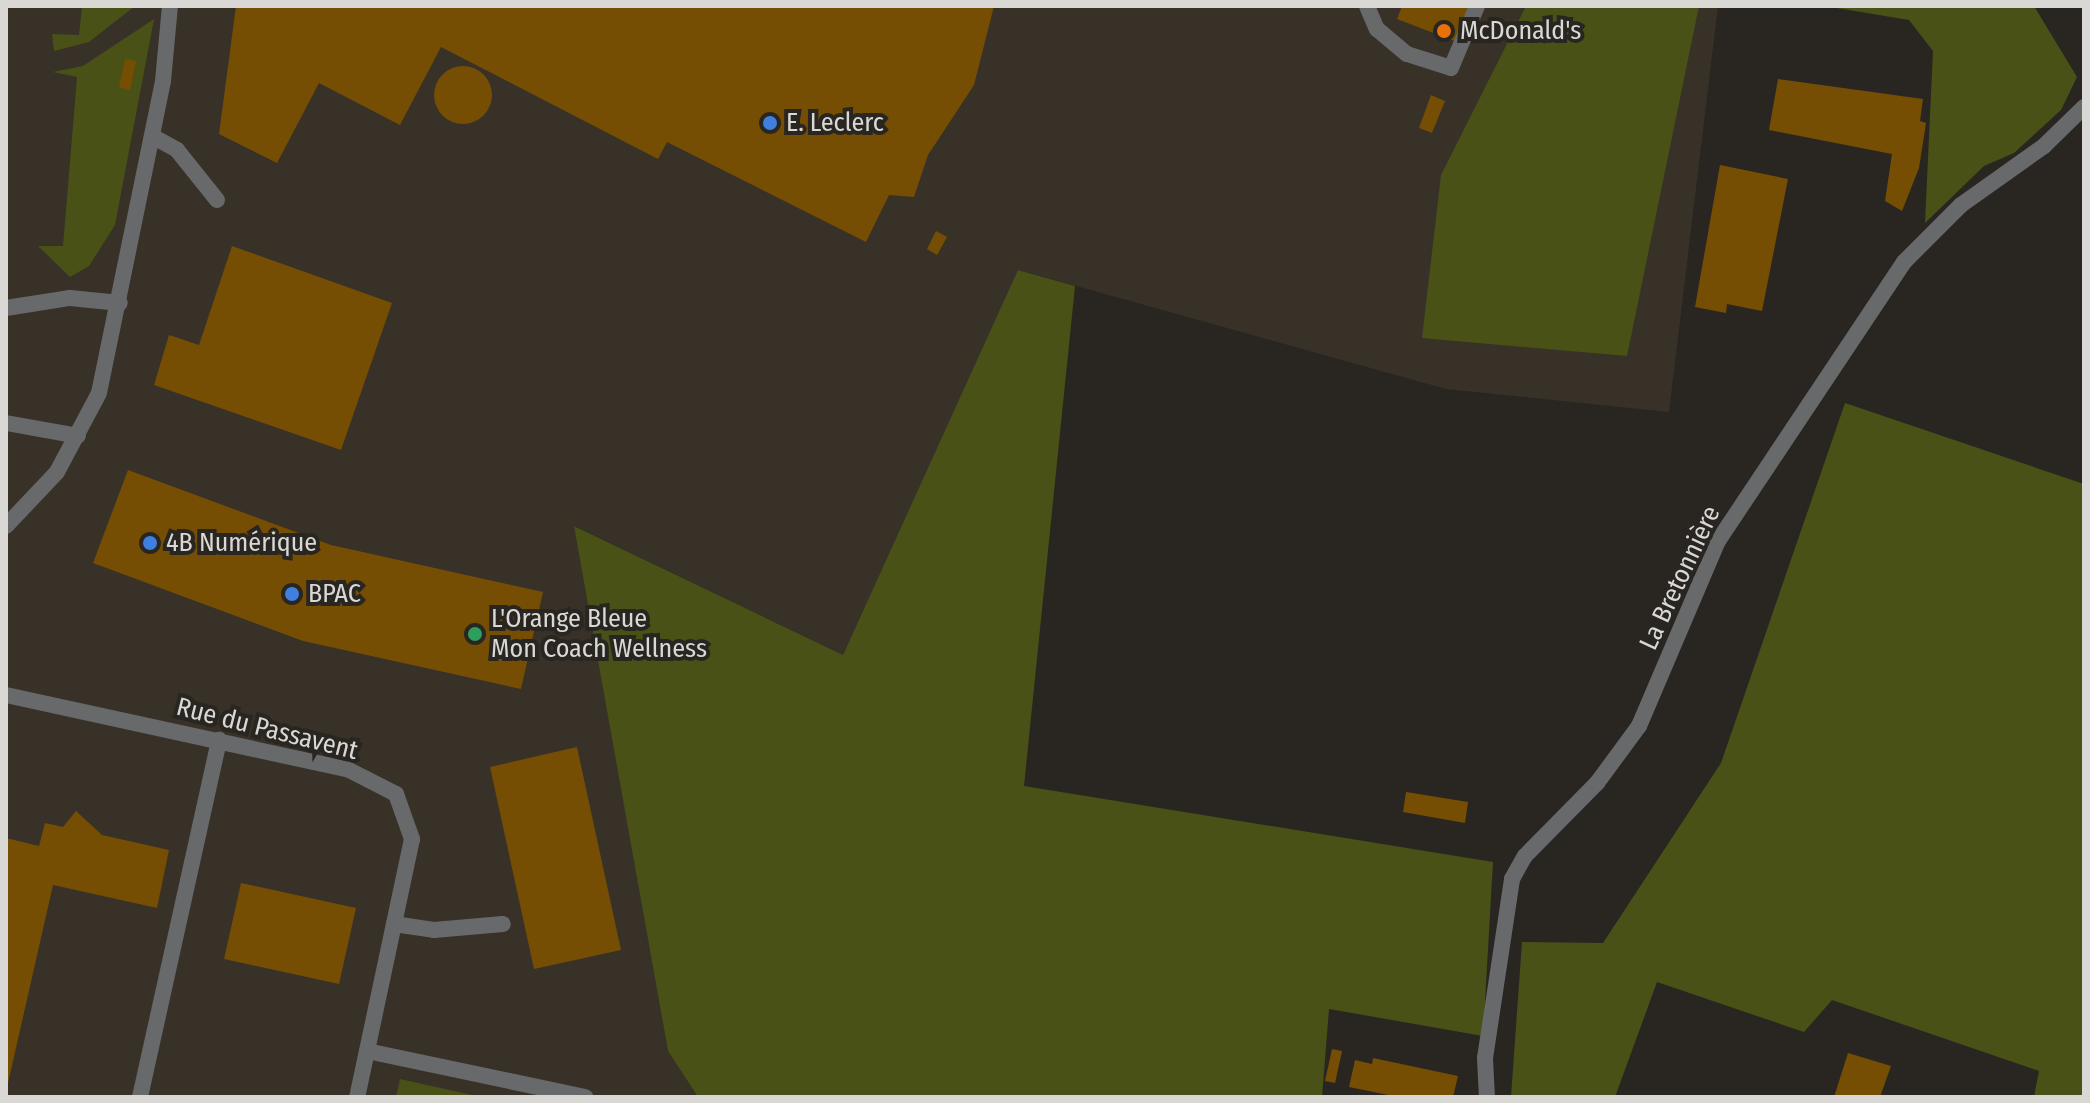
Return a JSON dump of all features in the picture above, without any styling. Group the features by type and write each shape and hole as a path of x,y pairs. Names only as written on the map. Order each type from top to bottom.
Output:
{"street":[{"path":"6,526 57,472 99,393 152,136 170,6"},
{"path":"1367,6 1377,29 1407,54 1451,68 1477,6"},
{"name":"La Bretonnière","path":"1487,1097 1485,1058 1512,879 1525,856 1597,783 1639,726 1718,541 1904,262 1961,205 2044,146 2083,104"},
{"path":"152,136 177,150 217,200"},
{"path":"6,308 70,298 120,303"},
{"path":"6,423 78,436"},
{"name":"Rue du Passavent","path":"6,695 349,770 396,794 412,839 357,1097"},
{"path":"140,1097 219,740"},
{"path":"394,924 434,930 503,924"},
{"path":"367,1051 585,1097"}],"shaded area":[{"path":"6,6 1718,6 1669,412 1446,389 1019,270 843,655 575,526 668,1051 698,1097 6,1097"}],"green space":[{"path":"82,6 135,6 89,42 54,51 52,34 79,35"},
{"path":"1526,6 1699,6 1627,356 1422,338 1441,175"},
{"path":"1825,6 2034,6 2077,77 2061,110 2014,153 1984,166 1925,223 1933,51 1909,20"},
{"path":"154,19 115,225 89,266 70,277 38,246 63,246 77,77 53,72 83,66"},
{"path":"1018,270 1075,286 1024,786 1493,862 1483,1036 1329,1009 1322,1097 698,1097 668,1051 574,526 843,655"},
{"path":"1845,403 2084,484 2084,1097 2034,1097 2039,1071 1832,1000 1804,1032 1657,982 1615,1097 1511,1097 1522,942 1603,943 1721,763"},
{"path":"400,1079 481,1097 396,1097"}],"building":[{"name":"E. Leclerc","path":"236,6 994,6 974,85 928,155 914,197 889,195 866,242 667,142 658,159 441,47 400,125 319,83 277,163 219,134"},
{"name":"McDonald's","path":"1402,6 1471,6 1457,42 1397,19"},
{"path":"125,59 136,61 130,90 119,87"},
{"path":"463,66 474,68 483,75 490,84 490,106 483,115 474,122 463,124 452,122 443,115 436,106 434,95 436,84 443,75 452,68"},
{"path":"1778,79 1923,99 1920,121 1926,123 1919,168 1902,211 1885,201 1892,154 1769,130"},
{"path":"1431,95 1445,101 1432,133 1419,128"},
{"path":"1720,165 1788,179 1762,311 1727,304 1726,313 1695,307"},
{"path":"936,231 947,237 937,255 927,249"},
{"path":"232,246 392,303 341,450 154,385 169,335 199,345"},
{"path":"128,470 331,545 543,592 521,689 303,641 93,563"},
{"path":"577,747 621,950 534,969 490,767"},
{"path":"1406,792 1468,802 1465,823 1403,812"},
{"path":"76,811 102,835 169,850 157,908 53,885 6,1092 6,838 39,846 45,823 63,827"},
{"path":"241,883 356,908 339,984 224,959"},
{"path":"1332,1049 1342,1051 1335,1083 1325,1081"},
{"path":"1848,1053 1891,1066 1880,1097 1834,1097"},
{"path":"1373,1058 1458,1076 1453,1097 1398,1097 1349,1087 1355,1060 1372,1064"}],"place":[{"name":"McDonald's","path":"1444,31"},
{"name":"E. Leclerc","path":"770,123"},
{"name":"4B Numérique","path":"150,543"},
{"name":"BPAC","path":"292,594"},
{"name":"L'Orange Bleue Mon Coach Wellness","path":"475,634"}]}
